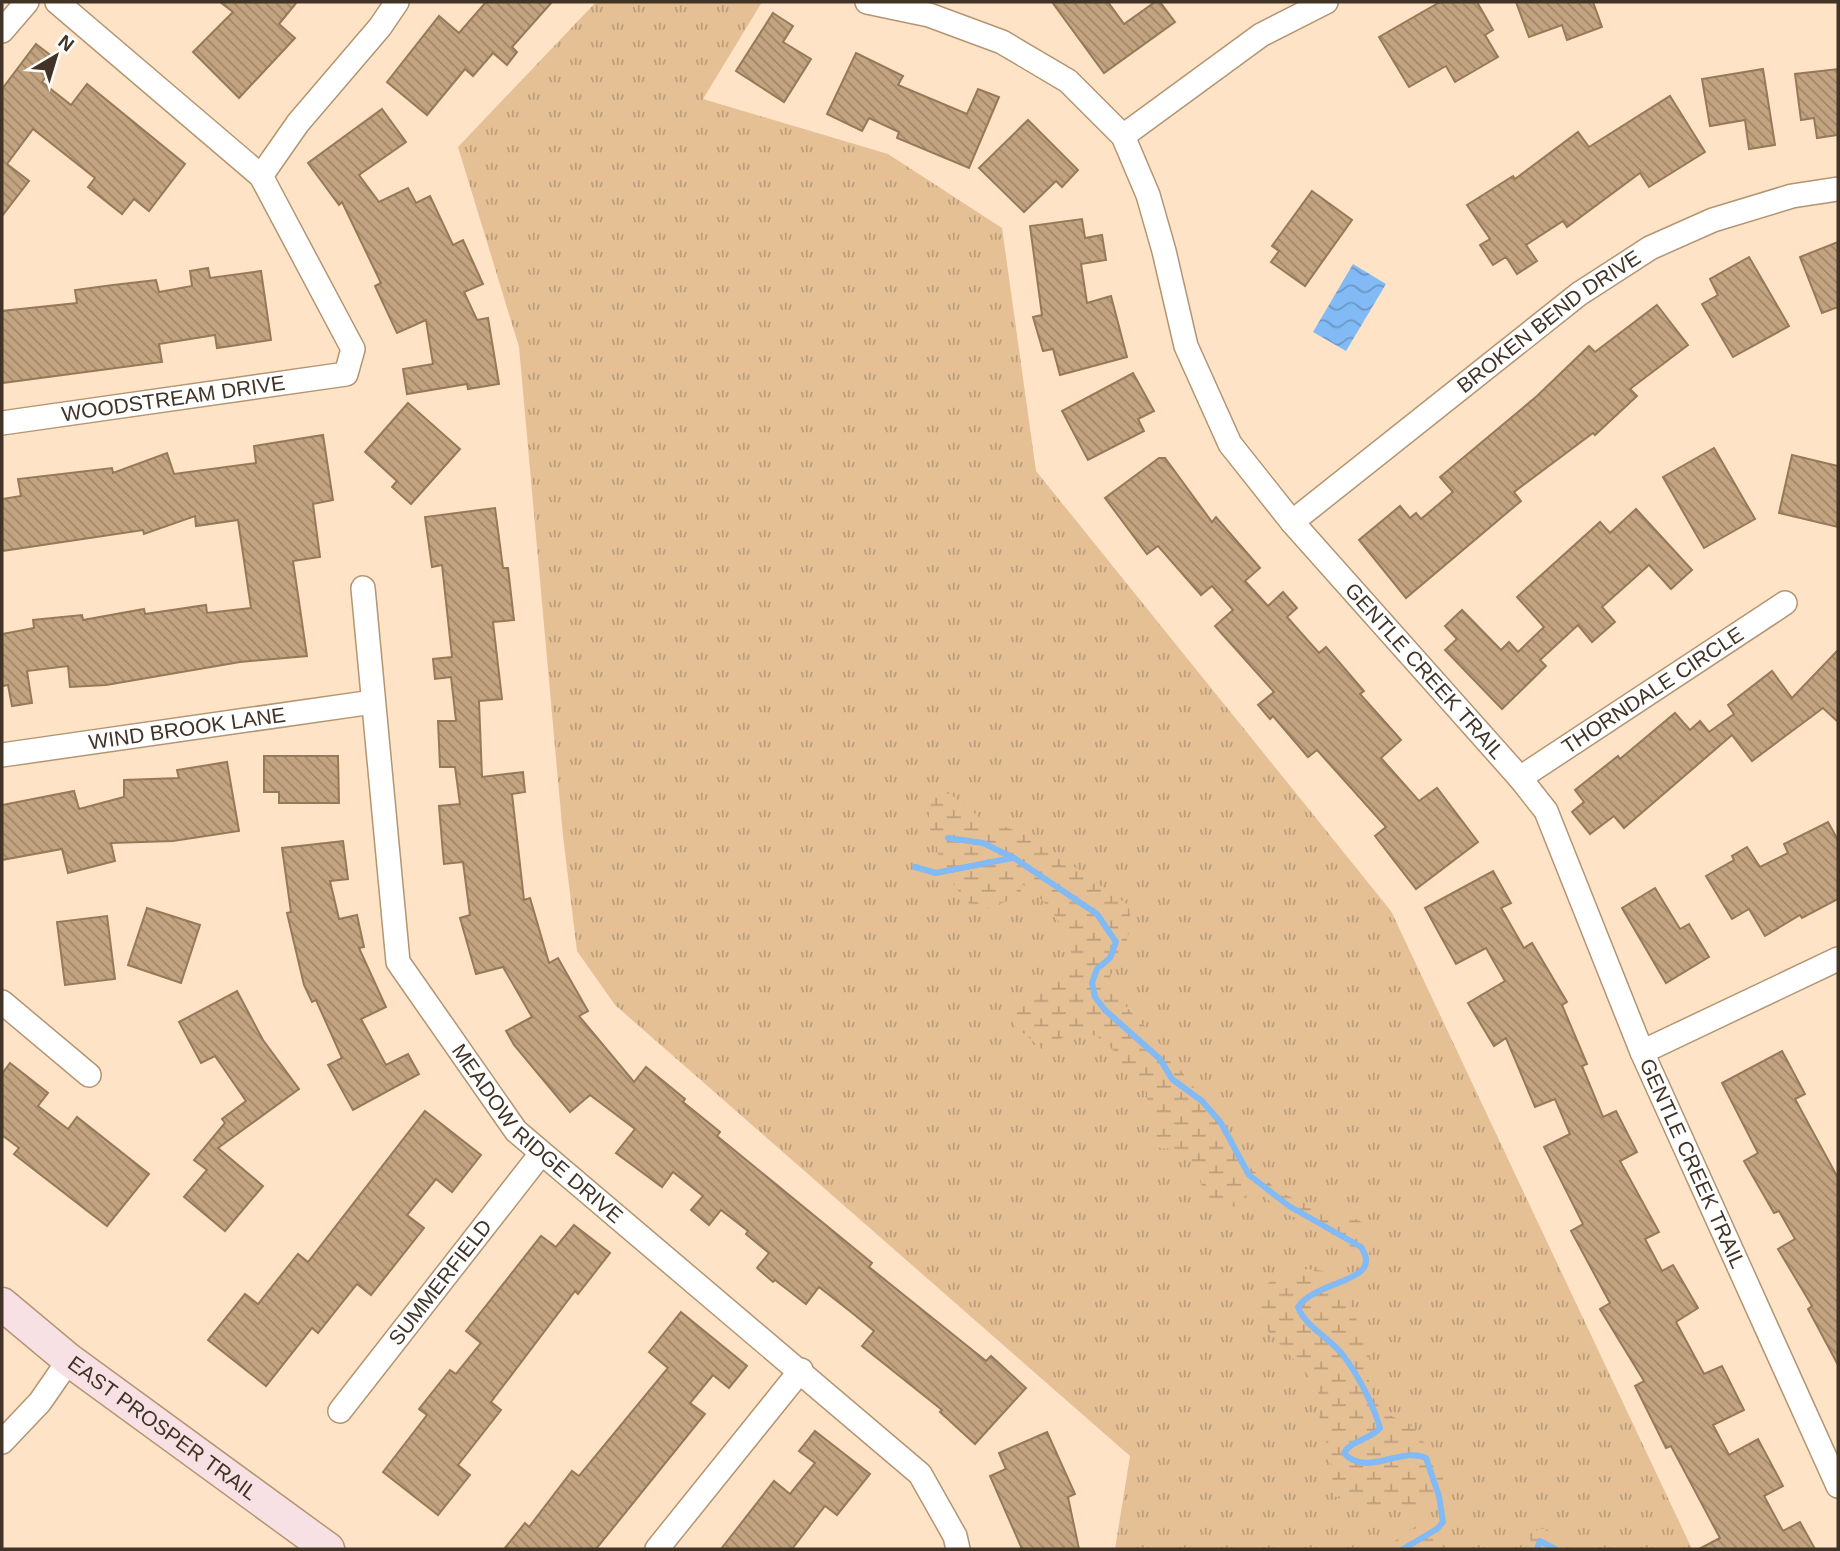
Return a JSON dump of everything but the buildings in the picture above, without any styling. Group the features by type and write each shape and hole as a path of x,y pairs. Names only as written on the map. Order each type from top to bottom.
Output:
{"main road":[{"name":"EAST PROSPER TRAIL","path":"2,1304 69,1360 328,1549"}],"street":[{"path":"2,31 27,2"},
{"path":"57,2 261,176 298,123 380,27 397,2"},
{"name":"GENTLE CREEK TRAIL","path":"867,2 929,15 1002,42 1068,81 1123,136 1158,228 1186,346 1230,444 1292,522 1520,778 1546,811 1642,1052 1838,1486"},
{"path":"1123,136 1261,35 1326,2"},
{"name":"WOODSTREAM DRIVE","path":"2,423 346,374 353,349 261,176"},
{"name":"BROKEN BEND DRIVE","path":"1292,522 1579,294 1650,248 1713,220 1792,196 1838,189"},
{"name":"MEADOW RIDGE DRIVE","path":"363,588 398,962 516,1131 540,1155 801,1370 920,1474 955,1536 958,1549"},
{"name":"THORNDALE CIRCLE","path":"1520,778 1785,603"},
{"name":"WIND BROOK LANE","path":"2,755 373,702"},
{"path":"1642,1052 1838,959"},
{"path":"2,1002 89,1075"},
{"name":"SUMMERFIELD","path":"340,1411 540,1155"},
{"path":"2,1442 40,1402 69,1360"},
{"path":"657,1549 801,1370"}],"green space":[{"path":"596,2 762,2 703,99 888,154 1002,228 1036,471 1391,911 1692,1549 1115,1549 1130,1456 615,1005 577,951 563,836 519,347 458,147"},
{"path":"935,788 944,789 979,817 1032,837 1128,905 1128,934 1109,979 1114,994 1151,1033 1226,1128 1243,1161 1257,1174 1284,1194 1319,1210 1350,1216 1363,1223 1371,1246 1367,1260 1357,1248 1333,1242 1302,1220 1286,1214 1251,1186 1244,1204 1227,1208 1216,1206 1209,1201 1192,1161 1179,1150 1155,1146 1154,1119 1145,1092 1132,1083 1118,1055 1109,1046 1098,1037 1078,1029 1042,1049 1014,1025 1017,1012 1073,964 1068,940 1050,909 1022,884 1020,896 980,912 962,896 946,872 934,845 929,813"},
{"path":"1307,1269 1323,1271 1341,1281 1352,1312 1372,1346 1368,1372 1374,1399 1385,1412 1414,1429 1441,1475 1447,1490 1422,1511 1389,1501 1366,1514 1333,1495 1332,1466 1318,1411 1318,1386 1258,1320 1260,1296 1268,1283"},
{"path":"1418,1525 1438,1526 1449,1537 1453,1549 1383,1549"},
{"path":"1543,1528 1569,1549 1531,1549 1530,1533"}],"water":[{"path":"1353,264 1386,284 1346,351 1313,332"}],"waterway":[{"path":"948,838 983,843 1014,858 1097,914 1116,942 1110,958 1097,969 1092,983 1095,997 1105,1010 1160,1059 1172,1079 1202,1101 1221,1123 1249,1175 1289,1206 1361,1247 1366,1259 1364,1268 1346,1280 1307,1298 1298,1307 1312,1327 1338,1349 1349,1363 1369,1400 1380,1428 1351,1445 1344,1453 1363,1463 1416,1455 1426,1458 1439,1496 1443,1522 1437,1529 1403,1549"},
{"path":"915,867 936,873 1012,858"},
{"path":"1537,1549 1540,1541 1555,1549"}]}
